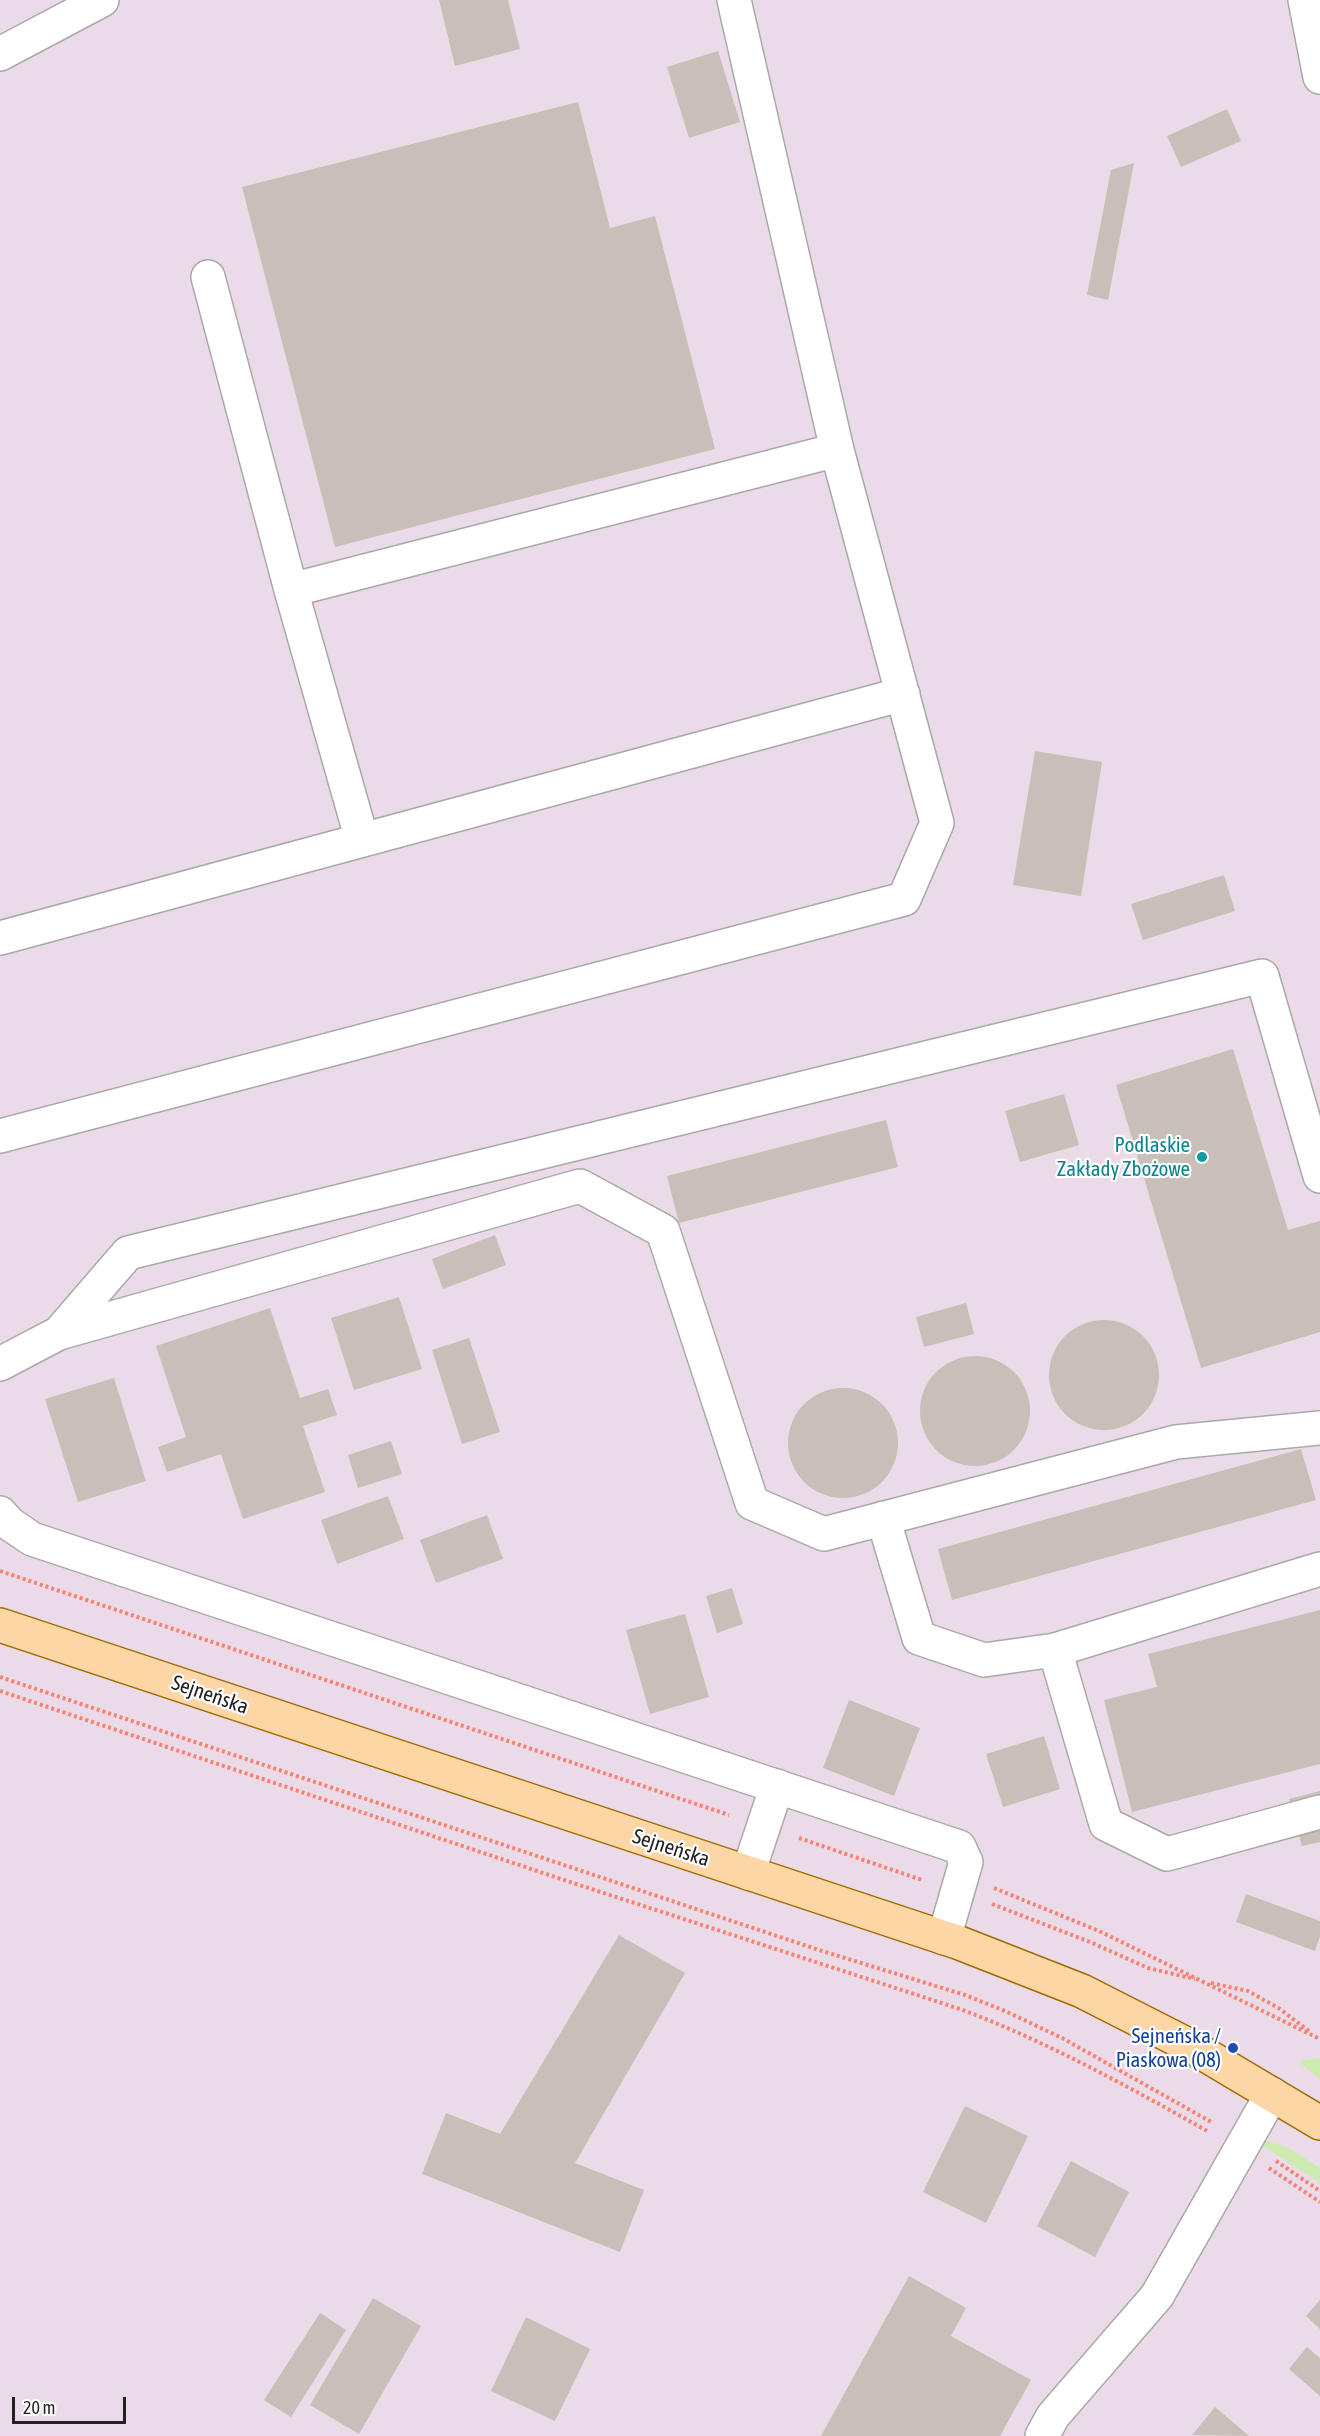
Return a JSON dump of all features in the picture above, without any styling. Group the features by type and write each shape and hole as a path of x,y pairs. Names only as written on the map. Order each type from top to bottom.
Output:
{"main road":[{"name":"Sejneńska","path":"0,1625 944,1938 1082,1991 1194,2048 1320,2124"}],"street":[{"path":"0,54 102,0"},
{"path":"0,1136 904,898 938,823 837,450 734,0"},
{"path":"1305,0 1320,76"},
{"path":"208,277 291,590 362,840"},
{"path":"291,590 837,450"},
{"path":"0,938 903,694"},
{"path":"59,1333 128,1253 1262,976 1320,1176"},
{"path":"0,1364 59,1333 580,1186 663,1231 752,1503 824,1534 1176,1442 1320,1428"},
{"path":"0,1513 10,1524 32,1539 959,1847 966,1862 944,1938"},
{"path":"883,1518 919,1638 984,1660 1054,1650 1320,1569"},
{"path":"1054,1650 1106,1824 1167,1854 1320,1812"},
{"path":"748,1873 777,1786"},
{"path":"1042,2436 1053,2416 1157,2296 1272,2094"}],"path":[{"path":"0,1571 957,1891 1090,1942 1148,1968 1248,1990 1280,2009 1320,2040"},
{"path":"0,1677 819,1950 965,1995 1062,2038 1320,2191"},
{"path":"0,1691 168,1749 1000,2024 1244,2146 1320,2202"}],"shaded area":[{"path":"0,0 1320,0 1320,2436 0,2436"}],"green space":[{"path":"1320,2059 1320,2079 1300,2063 1302,2060"},
{"path":"1267,2141 1287,2147 1320,2168 1320,2183 1259,2143"}],"building":[{"path":"439,0 508,0 520,49 455,66"},
{"path":"718,51 740,122 689,138 667,67"},
{"path":"578,102 610,228 655,216 715,449 335,547 242,187"},
{"path":"1227,109 1241,141 1181,167 1167,136"},
{"path":"1134,163 1108,300 1087,295 1111,170"},
{"path":"1035,751 1102,762 1081,896 1013,885"},
{"path":"1224,875 1235,911 1143,940 1131,904"},
{"name":"Podlaskie Zakłady Zbożowe","path":"1233,1049 1288,1230 1320,1221 1320,1332 1201,1368 1116,1085"},
{"path":"1064,1094 1079,1145 1020,1162 1005,1111"},
{"path":"886,1120 898,1167 679,1223 667,1176"},
{"path":"495,1235 506,1265 443,1289 432,1259"},
{"path":"399,1297 422,1369 354,1390 331,1318"},
{"path":"966,1303 974,1334 924,1347 916,1317"},
{"path":"270,1308 300,1398 328,1389 337,1415 303,1426 325,1492 243,1519 221,1454 167,1472 158,1447 186,1437 156,1346"},
{"path":"1104,1320 1125,1324 1143,1336 1155,1354 1159,1375 1155,1396 1143,1414 1125,1426 1104,1430 1083,1426 1065,1414 1053,1396 1049,1375 1053,1354 1065,1336 1083,1324"},
{"path":"469,1338 500,1432 462,1444 432,1350"},
{"path":"975,1356 996,1360 1014,1372 1026,1390 1030,1411 1026,1432 1014,1450 996,1462 975,1466 954,1462 936,1450 924,1432 920,1411 924,1390 936,1372 954,1360"},
{"path":"114,1378 146,1481 78,1502 45,1399"},
{"path":"843,1388 864,1392 882,1404 894,1422 898,1443 894,1464 882,1482 864,1494 843,1498 822,1494 804,1482 792,1464 788,1443 792,1422 804,1404 822,1392"},
{"path":"391,1441 402,1474 358,1488 348,1455"},
{"path":"1301,1449 1316,1500 952,1600 938,1549"},
{"path":"388,1496 404,1539 337,1564 321,1520"},
{"path":"487,1515 503,1559 436,1583 420,1540"},
{"path":"732,1588 743,1624 717,1633 706,1596"},
{"path":"1320,1610 1320,1764 1132,1812 1104,1700 1157,1687 1148,1654"},
{"path":"685,1614 709,1697 650,1714 626,1630"},
{"path":"849,1700 920,1728 894,1796 823,1768"},
{"path":"1044,1736 1060,1789 1003,1807 986,1754"},
{"path":"1320,1791 1320,1842 1302,1846 1289,1799"},
{"path":"1246,1894 1320,1921 1320,1936 1315,1951 1236,1922"},
{"path":"619,1935 685,1973 575,2163 644,2190 620,2252 422,2174 446,2113 500,2134"},
{"path":"965,2106 1028,2136 986,2223 923,2192"},
{"path":"1071,2161 1129,2192 1095,2257 1037,2226"},
{"path":"909,2276 966,2308 951,2336 1031,2380 1000,2436 821,2436"},
{"path":"373,2298 421,2326 359,2434 310,2405"},
{"path":"1320,2300 1320,2329 1306,2316"},
{"path":"320,2313 346,2330 291,2417 264,2400"},
{"path":"526,2317 590,2349 555,2421 491,2391"},
{"path":"1307,2347 1320,2358 1320,2396 1289,2369"},
{"path":"1215,2407 1249,2436 1192,2435"}],"place":[{"name":"Podlaskie Zakłady Zbożowe","path":"1202,1157"},
{"name":"Sejneńska / Piaskowa (08)","path":"1233,2048"}]}
